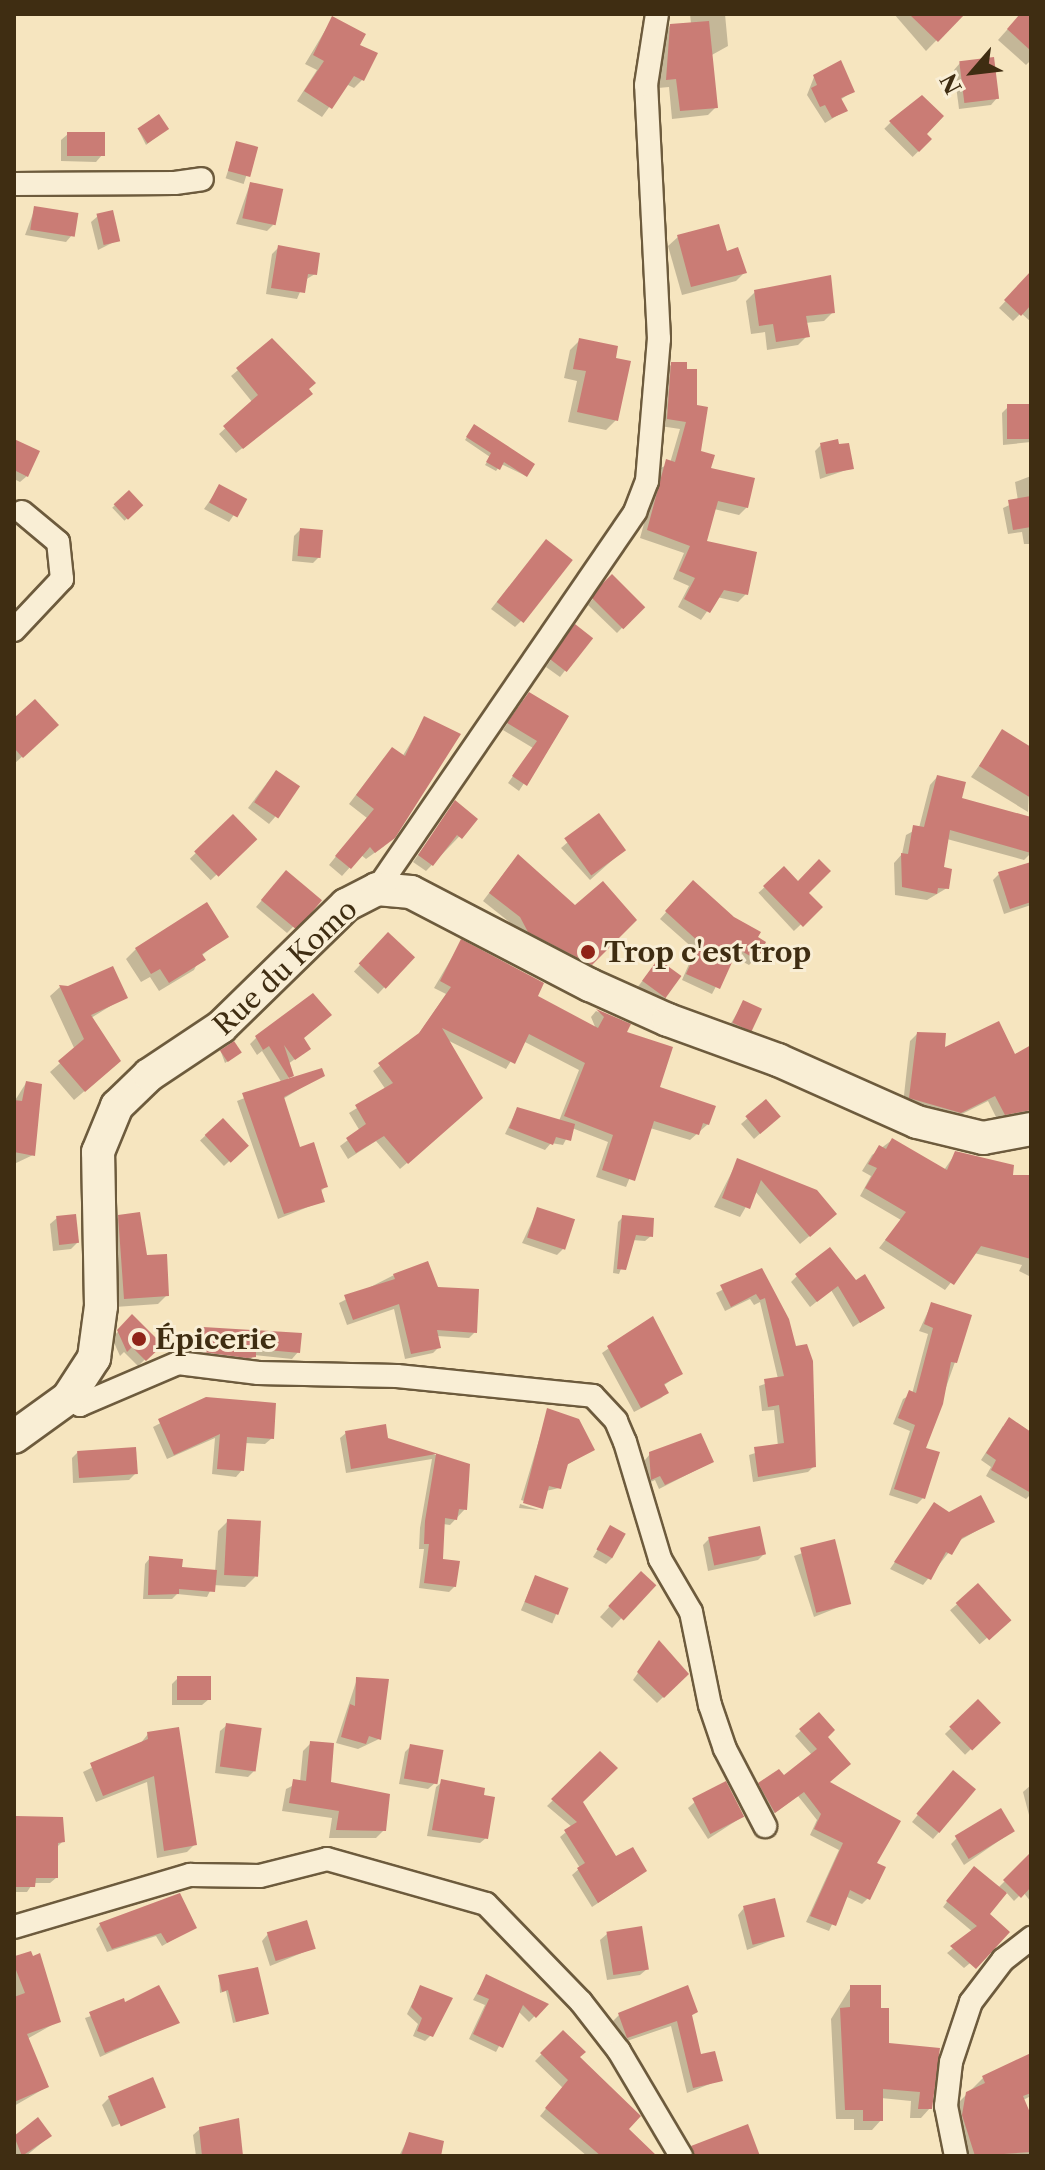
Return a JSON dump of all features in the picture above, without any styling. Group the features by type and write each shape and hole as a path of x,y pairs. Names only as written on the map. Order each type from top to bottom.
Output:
{"street":[{"path":"377,889 635,512 647,481 659,339 646,85 657,14"},
{"path":"14,184 202,179"},
{"path":"14,630 62,579 58,542 22,512"},
{"name":"Rue du Komo","path":"14,1437 68,1398 94,1358 99,1332 97,1163 117,1106 149,1075 221,1027 346,905 377,889 411,892 590,985 668,1020 778,1060 917,1122 983,1138 1031,1129"},
{"path":"68,1398 80,1405 178,1363 258,1373 397,1376 593,1396 616,1421 625,1442 660,1559 691,1612 710,1705 725,1749 765,1826"},
{"path":"14,1927 190,1875 260,1876 327,1859 486,1904 581,2002 619,2051 681,2156"},
{"path":"956,2156 946,2106 951,2062 971,2002 1003,1960 1031,1938"}],"building":[{"path":"909,14 965,14 938,42"},
{"path":"1020,14 1031,14 1031,51 1007,29"},
{"path":"332,16 366,34 360,45 378,53 364,81 354,76 332,109 304,91 324,61 313,55"},
{"path":"709,21 718,108 680,111 676,79 666,80 670,24"},
{"path":"994,57 999,99 964,103 959,61"},
{"path":"841,60 855,92 841,98 848,111 832,118 825,105 820,107 811,88 817,85 813,75"},
{"path":"922,95 944,116 927,134 932,139 919,152 889,121"},
{"path":"159,114 169,129 148,143 137,129"},
{"path":"67,132 105,132 105,156 67,156"},
{"path":"236,141 258,147 250,177 228,171"},
{"path":"250,182 283,189 276,225 242,218"},
{"path":"34,206 78,213 75,237 30,230"},
{"path":"113,210 120,241 104,245 96,214"},
{"path":"719,224 727,251 738,247 747,273 691,287 677,235"},
{"path":"278,245 320,253 317,275 308,274 305,293 271,288"},
{"path":"1031,271 1031,305 1021,316 1004,300"},
{"path":"831,275 835,313 806,316 810,337 776,342 773,324 759,326 754,290"},
{"path":"272,338 316,383 309,389 313,394 243,449 223,426 258,395 236,368"},
{"path":"579,338 618,346 616,358 631,361 618,421 577,412 586,371 573,369"},
{"path":"671,362 687,362 687,369 697,369 697,405 708,407 701,451 715,455 711,468 755,478 748,508 718,501 707,541 757,552 748,595 724,590 710,613 684,599 695,578 679,571 690,546 647,530 666,459 675,462 686,422 667,419"},
{"path":"1007,404 1031,404 1031,439 1007,439"},
{"path":"474,424 535,464 527,477 504,462 500,470 486,462 491,453 466,437"},
{"path":"14,439 40,451 28,477 14,470"},
{"path":"838,439 839,444 849,443 854,469 826,474 820,443"},
{"path":"219,484 247,499 237,518 209,503"},
{"path":"129,490 143,505 128,520 114,504"},
{"path":"1031,496 1031,527 1013,530 1008,500"},
{"path":"300,528 323,530 320,558 298,556"},
{"path":"546,539 573,560 524,623 497,602"},
{"path":"612,574 645,607 623,629 590,596"},
{"path":"575,624 593,638 567,672 549,658"},
{"path":"529,692 569,716 527,786 512,776 537,741 507,723"},
{"path":"35,699 59,725 23,758 14,748 14,718"},
{"path":"424,716 461,734 395,838 375,853 370,847 351,869 335,856 374,809 356,795 392,747 405,756"},
{"path":"1002,729 1031,747 1031,798 979,766"},
{"path":"276,770 300,786 278,819 254,802"},
{"path":"937,775 966,782 962,798 1031,817 1031,853 950,830 944,867 952,869 949,889 938,888 937,894 902,887 901,853 908,854 913,825 924,827"},
{"path":"455,800 478,819 462,839 457,835 433,866 418,855"},
{"path":"599,813 626,850 591,875 564,838"},
{"path":"233,814 257,839 218,877 194,852"},
{"path":"518,854 575,905 603,881 637,920 592,965 528,932 520,917 489,893"},
{"path":"819,859 831,871 809,893 823,907 803,927 763,886 784,866 798,881"},
{"path":"1031,862 1031,902 1010,909 998,872"},
{"path":"286,870 322,900 297,930 261,900"},
{"path":"693,880 734,917 761,932 758,937 766,942 757,960 738,949 720,989 686,974 700,943 665,911"},
{"path":"207,902 229,937 202,954 206,960 169,983 160,969 151,974 135,948"},
{"path":"388,932 415,957 386,989 359,963"},
{"path":"461,939 544,983 538,996 598,1028 604,1017 596,1009 631,1024 627,1032 673,1047 660,1087 716,1106 709,1125 703,1123 699,1135 654,1121 635,1181 602,1170 613,1135 564,1116 585,1063 529,1034 515,1064 442,1028 483,1098 408,1164 384,1136 356,1153 346,1138 366,1124 355,1105 393,1083 378,1063 419,1033 451,987 440,981"},
{"path":"658,959 681,976 666,998 642,981"},
{"path":"113,966 128,998 91,1015 121,1061 85,1092 58,1061 84,1039 59,985 68,986"},
{"path":"313,993 332,1015 304,1038 311,1049 295,1060 284,1045 294,1076 289,1078 269,1046 263,1050 255,1036"},
{"path":"743,1000 762,1009 751,1032 732,1023"},
{"path":"999,1021 1015,1054 1031,1045 1031,1110 1005,1115 995,1096 961,1113 909,1098 917,1032 946,1033 945,1047"},
{"path":"234,1041 242,1053 228,1062 220,1051"},
{"path":"322,1068 325,1076 284,1097 300,1147 314,1142 328,1187 321,1189 325,1202 284,1214 242,1093"},
{"path":"26,1081 42,1084 35,1156 14,1152 14,1100 22,1101"},
{"path":"766,1099 781,1117 760,1134 745,1116"},
{"path":"517,1107 575,1124 571,1141 556,1137 553,1145 509,1128"},
{"path":"223,1118 249,1146 231,1163 205,1135"},
{"path":"892,1138 947,1170 955,1151 1014,1165 1013,1175 1031,1175 1031,1259 981,1246 954,1285 885,1240 906,1212 865,1188 877,1168 868,1164 879,1145 886,1149"},
{"path":"737,1158 817,1190 837,1214 810,1237 761,1180 750,1209 722,1198"},
{"path":"537,1207 575,1219 565,1250 527,1237"},
{"path":"140,1212 147,1255 167,1254 169,1296 124,1299 118,1215"},
{"path":"76,1214 79,1243 59,1245 56,1216"},
{"path":"622,1215 654,1218 653,1237 636,1235 626,1270 617,1269"},
{"path":"830,1247 856,1280 865,1274 885,1308 860,1323 838,1286 817,1302 795,1274"},
{"path":"428,1261 438,1287 479,1289 477,1333 437,1330 441,1348 411,1354 399,1304 353,1320 344,1295 395,1279 393,1274"},
{"path":"762,1268 789,1319 796,1346 807,1344 813,1361 816,1467 758,1477 754,1447 784,1443 779,1405 768,1407 764,1379 784,1376 765,1298 760,1300 756,1294 731,1307 720,1285"},
{"path":"931,1302 972,1315 957,1363 951,1362 943,1404 926,1448 940,1452 925,1499 894,1489 915,1425 898,1418 909,1390 916,1393 933,1328 924,1324"},
{"path":"132,1314 163,1345 146,1361 132,1347 127,1352 117,1330"},
{"path":"653,1316 683,1374 664,1384 669,1393 641,1408 607,1346"},
{"path":"203,1327 302,1333 300,1353 256,1349 256,1357 247,1358 203,1352"},
{"path":"206,1397 276,1403 274,1439 247,1437 244,1471 217,1469 220,1434 174,1455 158,1419"},
{"path":"547,1408 579,1419 595,1450 568,1464 561,1489 549,1486 543,1509 523,1503"},
{"path":"1009,1417 1031,1432 1031,1493 991,1470 996,1460 986,1453"},
{"path":"386,1424 388,1438 470,1464 467,1510 459,1509 457,1520 445,1518 443,1559 460,1561 456,1587 424,1583 429,1544 424,1544 425,1521 436,1454 351,1469 345,1431"},
{"path":"701,1433 714,1462 665,1485 660,1476 651,1480 649,1452"},
{"path":"136,1447 138,1474 79,1478 77,1451"},
{"path":"981,1495 995,1522 962,1538 952,1555 946,1552 931,1580 894,1562 934,1502 949,1512"},
{"path":"227,1519 261,1521 258,1577 224,1575"},
{"path":"610,1525 626,1534 612,1558 596,1549"},
{"path":"760,1526 766,1554 714,1565 708,1537"},
{"path":"835,1539 851,1604 816,1613 800,1548"},
{"path":"149,1556 183,1559 182,1567 217,1570 215,1592 179,1589 179,1594 148,1595"},
{"path":"641,1571 656,1585 624,1620 608,1606"},
{"path":"535,1575 569,1588 558,1615 525,1602"},
{"path":"978,1583 1011,1620 989,1640 956,1603"},
{"path":"659,1640 689,1674 664,1698 637,1672"},
{"path":"177,1676 211,1676 211,1700 177,1700"},
{"path":"356,1677 389,1679 381,1740 369,1736 366,1744 341,1737 350,1704 355,1706"},
{"path":"978,1699 1001,1723 972,1751 949,1727"},
{"path":"819,1712 835,1730 828,1737 851,1764 830,1782 901,1821 877,1863 886,1867 870,1900 850,1890 836,1926 810,1916 843,1843 814,1829 821,1814 804,1792 775,1813 758,1783 779,1769 784,1775 817,1749 799,1729"},
{"path":"226,1723 262,1728 256,1772 220,1767"},
{"path":"179,1727 197,1845 164,1851 154,1776 103,1796 90,1763 148,1739 147,1732"},
{"path":"310,1741 334,1743 331,1782 390,1794 386,1831 336,1830 339,1811 289,1803 293,1779 306,1781"},
{"path":"410,1744 443,1750 437,1784 404,1778"},
{"path":"600,1751 618,1768 583,1802 616,1856 633,1847 647,1871 598,1903 577,1868 585,1863 564,1830 577,1822 551,1799"},
{"path":"953,1770 976,1789 939,1833 916,1814"},
{"path":"441,1779 485,1788 484,1795 495,1797 488,1839 432,1830"},
{"path":"726,1781 744,1817 710,1834 692,1798"},
{"path":"1001,1808 1015,1831 969,1859 955,1836"},
{"path":"16,1816 63,1817 65,1842 58,1843 58,1878 36,1878 35,1887 14,1887"},
{"path":"1031,1852 1031,1887 1021,1898 1003,1880"},
{"path":"974,1866 1007,1893 990,1914 1010,1932 976,1969 950,1946 977,1926 946,1901"},
{"path":"180,1893 197,1928 167,1943 161,1933 112,1949 99,1923"},
{"path":"775,1898 785,1937 753,1945 743,1906"},
{"path":"307,1920 316,1949 276,1961 267,1932"},
{"path":"642,1926 649,1969 613,1975 606,1932"},
{"path":"31,1951 33,1956 40,1953 61,2022 27,2034 49,2087 14,2102 14,1997 25,1993 14,1965 15,1956"},
{"path":"258,1967 269,2014 236,2022 228,1990 222,1992 218,1975"},
{"path":"486,1974 549,2004 536,2018 523,2005 503,2048 473,2034 489,1999 477,1994"},
{"path":"159,1985 180,2023 105,2053 89,2012 124,1998 125,2002"},
{"path":"420,1985 453,1998 433,2037 417,2031 422,2018 411,2007"},
{"path":"688,1985 698,2012 692,2015 701,2054 715,2051 723,2081 693,2088 677,2021 627,2038 618,2013"},
{"path":"850,1985 881,1985 881,2008 889,2008 889,2043 940,2048 932,2109 918,2109 920,2092 883,2089 883,2121 863,2121 863,2110 845,2110 840,2008 850,2007"},
{"path":"563,2030 586,2052 580,2057 641,2116 629,2129 657,2156 601,2156 545,2108 568,2080 540,2053"},
{"path":"1031,2053 1031,2093 1023,2096 1031,2115 1031,2152 975,2156 962,2115 966,2092 985,2083 982,2076"},
{"path":"153,2077 166,2107 121,2127 108,2096"},
{"path":"38,2117 52,2136 22,2156 14,2136"},
{"path":"239,2118 243,2156 202,2156 199,2127"},
{"path":"748,2124 760,2156 695,2156 691,2146"},
{"path":"409,2132 444,2141 441,2156 401,2156"}],"place":[{"name":"Trop c'est trop","path":"588,952"},
{"name":"Épicerie","path":"139,1339"}]}
